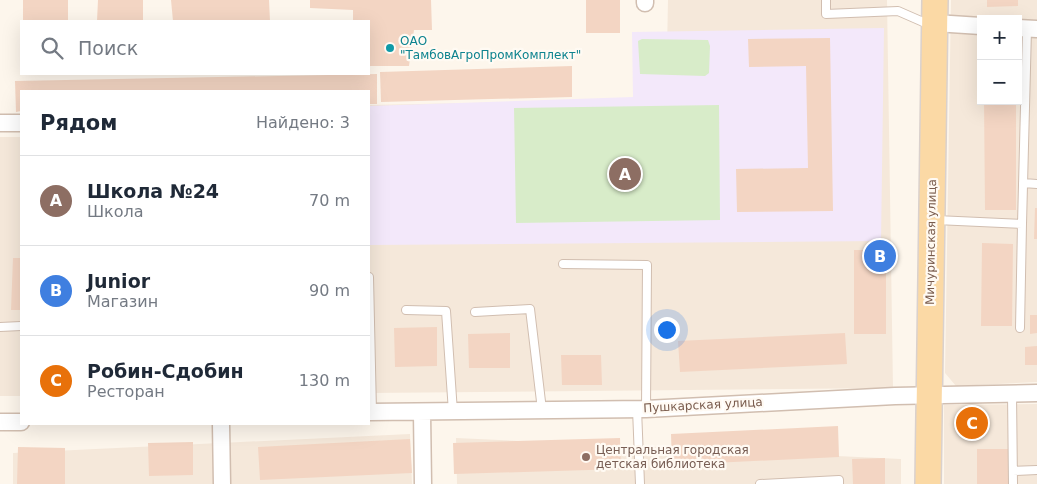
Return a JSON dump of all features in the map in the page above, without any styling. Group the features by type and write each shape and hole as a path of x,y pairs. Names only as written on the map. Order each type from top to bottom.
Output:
{"main road":[{"name":"Мичуринская улица","path":"928,484 935,16"}],"street":[{"path":"935,16 977,25"},
{"path":"0,123 20,122"},
{"name":"Пушкарская улица","path":"370,412 641,409 928,395 1037,393"},
{"path":"422,412 423,484"},
{"path":"0,422 20,422"},
{"path":"221,425 222,484"}],"lane":[{"path":"826,0 826,14 898,11 935,16"},
{"path":"1020,328 1027,28"},
{"path":"1023,183 1037,184"},
{"path":"932,219 1022,224"},
{"path":"563,264 647,265 640,484"},
{"path":"475,312 530,309 542,410"},
{"path":"406,310 446,311 453,412"},
{"path":"0,327 20,326"},
{"path":"1012,394 1013,484"},
{"path":"1013,471 1037,470"},
{"path":"760,484 839,480 839,484"}],"shaded area":[{"path":"668,0 887,0 893,388 370,393 370,105 666,99"},
{"path":"951,0 1037,0 1037,382 956,386 945,373"},
{"path":"884,28 881,241 370,245 370,106 633,97 632,32"},
{"path":"0,137 20,137 20,396 0,396"},
{"path":"1037,404 1037,484 944,484 944,405"},
{"path":"410,434 412,484 13,484 13,453"},
{"path":"456,438 901,459 901,484 457,484"}],"green space":[{"path":"642,39 708,40 710,46 709,73 705,76 640,74 638,41"},
{"path":"719,105 720,220 516,223 514,108"}],"building":[{"path":"23,0 68,0 68,20 23,20"},
{"path":"98,0 143,0 143,20 97,20"},
{"path":"171,0 269,0 270,20 173,20"},
{"name":"ОАО \"ТамбовАгроПромКомплект\"","path":"310,0 431,0 432,30 414,30 409,66 370,66 370,20 353,20 353,10 310,8"},
{"path":"586,0 620,0 620,33 586,33"},
{"path":"987,0 1018,0 1018,6 987,7"},
{"path":"830,38 833,211 737,212 736,169 808,168 806,66 749,67 748,39"},
{"path":"572,66 572,97 381,102 380,72"},
{"path":"377,74 377,104 370,104 370,90 20,90 20,111 16,112 15,81"},
{"path":"984,105 1016,105 1016,210 985,210"},
{"path":"1035,208 1037,208 1037,239 1034,239"},
{"path":"982,243 1013,244 1012,326 981,326"},
{"path":"854,250 886,250 886,334 854,334"},
{"path":"13,258 20,258 20,310 11,310"},
{"path":"1030,315 1037,315 1037,333 1030,334"},
{"path":"437,327 437,366 395,367 394,328"},
{"path":"510,333 510,368 469,368 468,334"},
{"path":"845,333 847,364 680,372 678,341"},
{"path":"1037,346 1037,365 1025,365 1025,347"},
{"path":"561,355 601,355 602,385 562,385"},
{"path":"838,426 839,457 672,465 671,434"},
{"path":"620,438 621,469 454,474 453,443"},
{"path":"410,439 412,473 260,480 258,447"},
{"path":"193,442 193,475 149,476 148,443"},
{"path":"18,447 65,448 65,484 17,484"},
{"path":"977,449 1009,449 1008,484 977,484"},
{"path":"885,458 885,484 853,484 852,459"}],"place":[{"name":"ОАО \"ТамбовАгроПромКомплект\"","path":"390,48"},
{"name":"Школа №24","path":"625,174"},
{"name":"Junior","path":"880,256"},
{"name":"Робин-Сдобин","path":"972,423"},
{"name":"Центральная городская детская библиотека","path":"586,457"}]}
